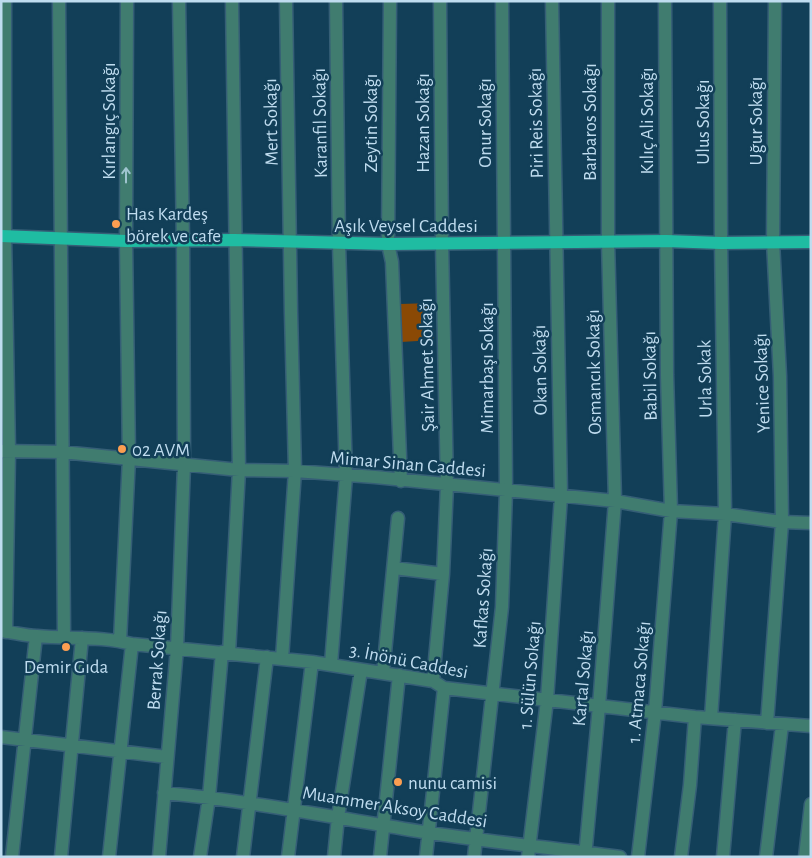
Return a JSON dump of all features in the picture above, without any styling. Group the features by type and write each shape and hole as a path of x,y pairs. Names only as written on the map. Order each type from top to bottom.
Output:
{"main road":[{"name":"Aşık Veysel Caddesi","path":"3,236 126,241 234,240 339,244 555,244 666,241 721,243 811,242"}],"street":[{"path":"4,1 4,632"},
{"path":"59,1 64,636"},
{"name":"Kırlangıç Sokağı","path":"109,857 120,750 126,643 129,458 126,241 127,1"},
{"name":"Berrak Sokağı","path":"159,857 177,648 184,465 179,1"},
{"path":"200,857 226,652 239,470 234,240 232,1"},
{"name":"Mert Sokağı","path":"282,659 295,471 286,1"},
{"name":"Karanfil Sokağı","path":"331,664 346,476 339,244 336,1"},
{"name":"Zeytin Sokağı","path":"390,1 388,244 392,262 401,481"},
{"name":"Hazan Sokağı","path":"440,1 442,244"},
{"name":"Onur Sokağı","path":"502,1 504,244"},
{"name":"Piri Reis Sokağı","path":"552,1 555,244"},
{"name":"Barbaros Sokağı","path":"608,1 608,242"},
{"name":"Kılıç Ali Sokağı","path":"665,1 666,241"},
{"name":"Ulus Sokağı","path":"720,1 721,243"},
{"name":"Uğur Sokağı","path":"773,242 774,1"},
{"name":"Babil Sokağı","path":"666,241 671,511"},
{"name":"Osmancık Sokağı","path":"608,242 615,501"},
{"name":"Yenice Sokağı","path":"767,723 782,522 780,376 773,242"},
{"name":"Urla Sokak","path":"711,718 725,514 721,243"},
{"name":"Şair Ahmet Sokağı","path":"426,857 439,684 447,485 442,244"},
{"name":"Mimarbaşı Sokağı","path":"504,244 506,491"},
{"name":"Okan Sokağı","path":"555,244 561,496"},
{"name":"Mimar Sinan Caddesi","path":"5,451 62,452 239,470 295,471 615,501 671,511 725,514 811,524"},
{"name":"Kafkas Sokağı","path":"474,857 502,607 506,491"},
{"name":"1. Sülün Sokağı","path":"529,852 548,700 561,496"},
{"name":"Kartal Sokağı","path":"585,854 615,501"},
{"name":"1. Atmaca Sokağı","path":"638,857 655,712 671,511"},
{"path":"383,673 398,518"},
{"path":"394,568 443,574"},
{"name":"3. İnönü Caddesi","path":"4,632 36,636 64,636 331,664 399,675 493,694 695,717 811,726"},
{"path":"12,857 36,636"},
{"path":"61,857 82,638"},
{"path":"243,857 267,657"},
{"path":"288,857 312,662"},
{"path":"334,857 338,817 361,670"},
{"path":"380,857 399,675"},
{"path":"681,857 690,786 695,717"},
{"path":"723,857 735,720"},
{"path":"766,857 782,725"},
{"path":"1,737 167,757"},
{"name":"Muammer Aksoy Caddesi","path":"164,793 209,797 294,809 383,825 477,838 529,852 620,857"},
{"path":"805,857 811,804"}],"shaded area":[{"path":"432,303 434,340 401,342 400,304"}],"place":[{"name":"Has Kardeş börek ve cafe","path":"116,224"},
{"name":"02 AVM","path":"122,449"},
{"name":"Demir Gıda","path":"66,647"},
{"name":"nunu camisi","path":"398,782"}]}
